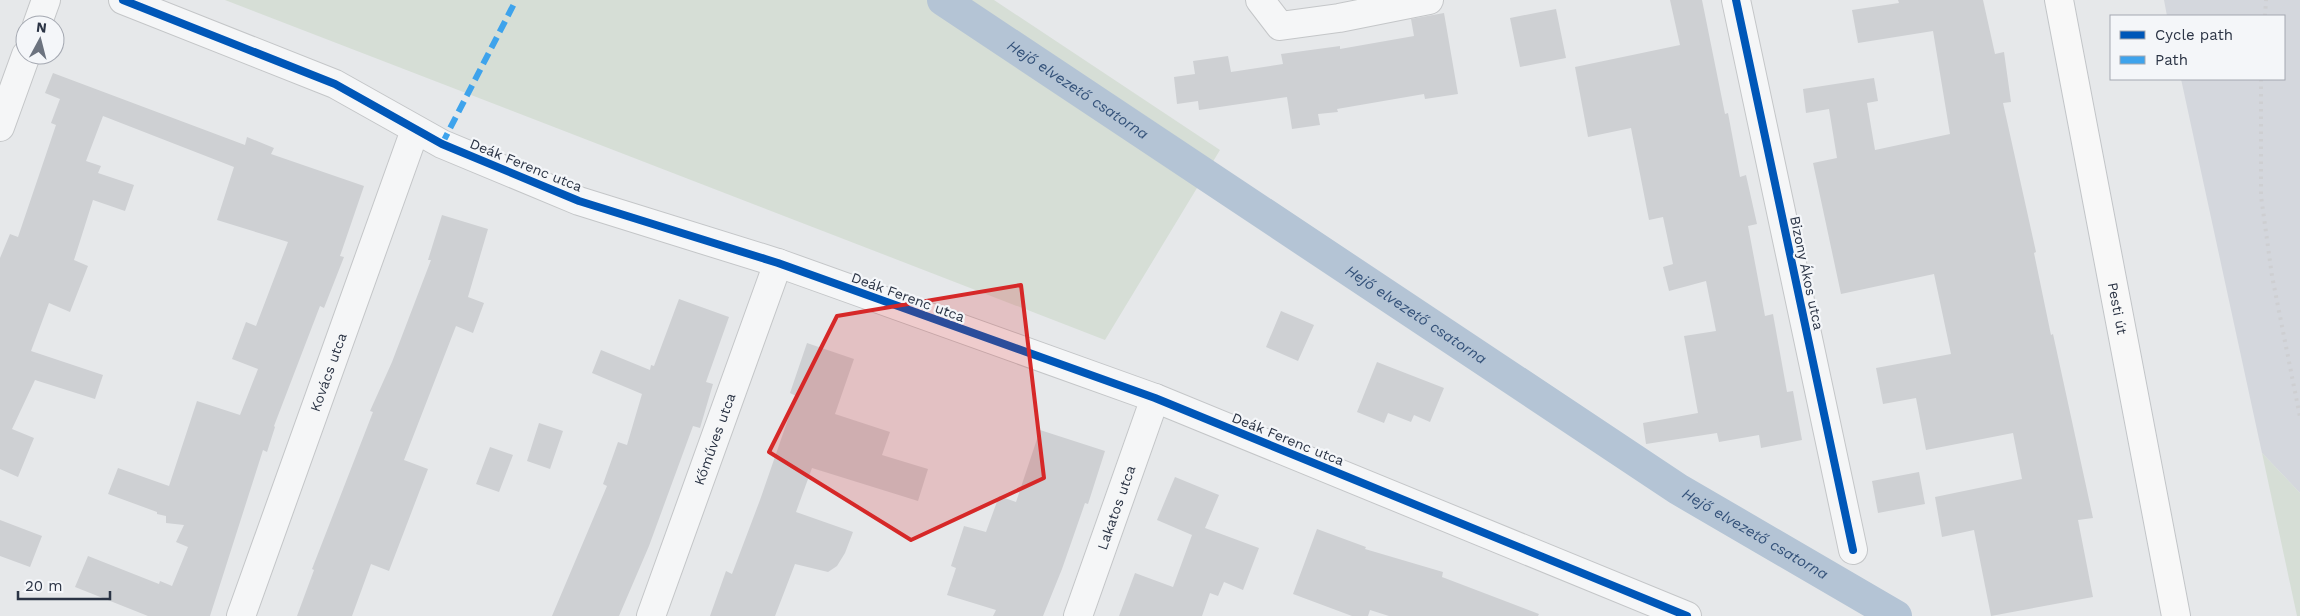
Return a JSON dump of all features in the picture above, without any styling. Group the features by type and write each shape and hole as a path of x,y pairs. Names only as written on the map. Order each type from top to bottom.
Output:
{"main road":[{"name":"Pesti út","path":"2059,0 2176,616"}],"street":[{"path":"41,15 46,0"},
{"name":"Deák Ferenc utca","path":"124,0 334,84 442,144 579,200 778,264 1155,398 1687,616"},
{"path":"1260,0 1280,26 1339,18 1429,0"},
{"name":"Bizony Ákos utca","path":"1736,0 1852,550"},
{"path":"0,127 22,65"},
{"name":"Kovács utca","path":"242,616 415,130"},
{"name":"Kőműves utca","path":"651,616 778,264"},
{"name":"Lakatos utca","path":"1078,616 1155,398"}],"highlighted area":[{"path":"1021,285 1044,478 911,540 769,452 837,316"}],"shaded area":[{"path":"225,0 994,0 1220,150 1105,340"},
{"path":"2164,0 2300,0 2300,493 2262,453 2181,80 2285,80 2285,15 2167,15"},
{"path":"2262,453 2300,493 2300,616 2297,616"}],"building":[{"path":"1670,0 1702,0 1725,114 1728,113 1740,177 1746,175 1757,224 1748,226 1765,316 1773,314 1787,392 1793,391 1802,440 1761,448 1759,435 1719,442 1717,433 1646,444 1643,423 1698,413 1684,336 1716,331 1706,281 1669,291 1663,267 1673,264 1663,217 1649,220 1631,128 1588,137 1575,67 1680,45"},
{"path":"1898,0 1983,0 1995,54 2004,52 2011,102 2003,103 2036,252 2034,253 2051,335 2053,334 2093,518 2078,520 2093,597 1991,616 1974,530 1942,537 1935,497 2022,479 2013,433 1926,450 1916,398 1883,404 1876,368 1951,354 1934,274 1841,294 1813,163 1837,158 1829,109 1806,113 1803,89 1874,78 1878,101 1867,103 1875,150 1950,134 1933,31 1858,43 1852,10 1899,3"},
{"path":"1556,9 1566,58 1520,67 1510,18"},
{"path":"1444,13 1458,94 1425,99 1424,94 1337,109 1338,112 1318,114 1320,125 1292,129 1287,97 1199,110 1198,101 1177,104 1174,77 1195,74 1193,61 1228,56 1231,72 1283,64 1281,54 1340,46 1340,49 1414,36 1411,19"},
{"path":"53,73 245,145 247,137 274,148 271,154 364,186 340,256 344,257 324,308 320,306 274,426 267,452 263,450 210,616 148,616 75,587 88,556 159,584 160,581 172,586 188,547 176,542 184,525 166,523 166,516 108,494 118,468 169,486 197,401 240,415 258,369 232,359 246,322 256,326 288,242 217,220 234,167 103,116 86,161 101,166 98,173 134,185 125,211 93,200 74,260 88,266 70,312 49,303 31,351 103,375 95,399 35,380 12,429 34,438 18,477 0,469 0,258 10,234 18,237 56,125 51,123 60,99 45,93"},
{"path":"442,215 488,229 468,297 484,303 473,333 456,326 404,460 428,469 389,571 371,564 352,616 297,616 314,570 312,569 373,412 370,411 392,362 431,260 428,260"},
{"path":"679,299 729,317 706,382 713,384 700,428 693,426 649,546 619,616 552,616 607,486 603,484 618,442 627,445 642,394 592,373 601,350 650,370 651,365 654,366"},
{"path":"1281,311 1314,325 1298,361 1266,347"},
{"path":"807,343 854,359 835,414 890,432 882,455 928,469 918,501 812,468 796,512 853,532 845,553 837,566 828,572 795,564 775,616 710,616 726,571 732,574 760,500 796,396 790,393"},
{"path":"1377,362 1444,388 1430,422 1414,415 1411,422 1388,413 1384,423 1357,412"},
{"path":"539,423 563,431 550,469 527,461"},
{"path":"1040,430 1105,451 1088,504 1085,503 1043,616 993,616 996,610 947,595 956,568 951,566 964,526 986,532 999,496 1016,502"},
{"path":"490,447 513,455 499,492 476,484"},
{"path":"1919,472 1925,504 1878,513 1872,481"},
{"path":"1175,477 1219,495 1205,528 1259,548 1243,590 1224,582 1218,596 1210,593 1202,616 1119,616 1135,573 1173,587 1192,535 1157,520"},
{"path":"0,520 42,536 30,567 0,556"},
{"path":"1317,529 1366,547 1365,549 1443,572 1442,577 1539,614 1538,616 1389,616 1370,610 1368,616 1352,616 1293,594"}],"waterway":[{"name":"Hejő elvezető csatorna","path":"943,0 1678,489 1896,616"}],"railway":[{"path":"2265,15 2266,0"},
{"path":"2261,80 2261,196 2272,276 2300,417"}],"marked path":[{"path":"442,144 516,0"}],"cycle path":[{"path":"123,0 335,84 442,144 579,201 778,263 1155,398 1687,616"},
{"path":"1736,0 1853,550"}]}
